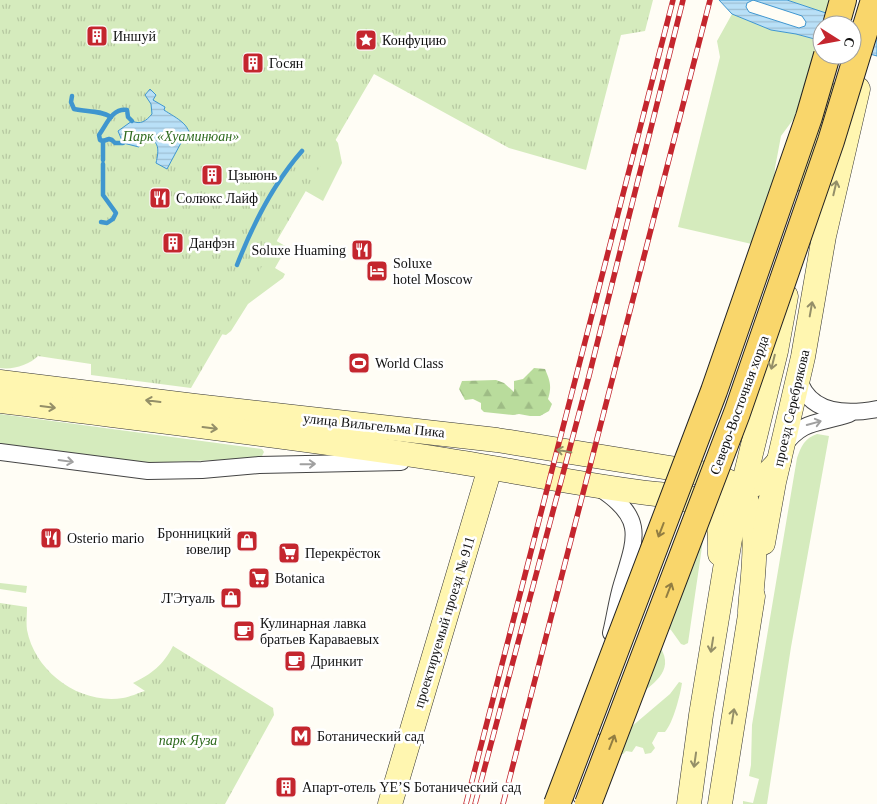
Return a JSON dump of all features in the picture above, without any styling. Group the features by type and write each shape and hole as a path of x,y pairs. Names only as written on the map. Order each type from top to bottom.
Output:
{"main road":[{"path":"839,15 844,0"},
{"path":"849,15 853,0"},
{"name":"Северо-Восточная хорда","path":"588,804 737,413 831,142 874,0"},
{"name":"проезд Серебрякова","path":"720,804 750,611 798,376 824,236 877,15"},
{"name":"Северо-Восточная хорда","path":"557,804 714,391 809,117 831,65"},
{"name":"проезд Серебрякова","path":"688,804 730,539 776,352 803,201 833,65"},
{"path":"612,459 650,459 675,452 689,446 710,423 768,239 816,142"},
{"name":"улица Вильгельма Пика","path":"0,382 488,438 707,474 721,478 734,485 741,492"},
{"name":"улица Вильгельма Пика","path":"0,401 276,436 447,460 595,485 694,498 725,498 741,492 772,470 781,455"},
{"name":"проектируемый проезд № 911","path":"390,804 490,468"},
{"path":"741,492 753,519 755,534 750,611"},
{"path":"672,495 708,507 714,513 719,525 720,597"}],"street":[{"path":"798,376 804,393 812,401 841,412 855,412"},
{"path":"781,455 793,435 806,425 855,412 877,409"},
{"path":"259,465 269,460 272,456 276,436 276,419 268,414"},
{"path":"0,452 148,471 202,470 259,465 447,460"},
{"path":"580,804 606,658 621,586 632,556 635,538 632,523 625,510 613,497 595,485"}],"green space":[{"name":"Парк «Хуаминюан»","path":"0,0 653,0 645,31 621,35 586,170 509,148 374,74 191,388 91,375 91,364 38,356 20,366 0,368"},
{"path":"787,0 831,0 827,14"},
{"path":"732,14 771,30 812,38 812,65 814,65 798,113 781,136 775,168 774,190 756,245 678,227 720,57 717,41"},
{"path":"318,117 338,143 342,163 323,201 302,189 273,239 287,247 275,268 285,274 283,278 248,304 231,331 226,335 221,334"},
{"path":"534,368 545,369 550,384 548,399 552,404 549,411 540,416 484,412 481,409 481,403 473,399 465,400 459,389 462,381 496,380 504,383 514,392 514,381 523,379"},
{"path":"0,414 262,449 264,452 261,458 148,463 46,452 0,444"},
{"path":"817,434 829,436 791,647 767,804 743,804 743,801 753,803 759,779 749,776 752,725 797,458 804,443"},
{"path":"704,533 688,643 684,645 681,644 671,630 659,622"},
{"path":"0,583 27,586 26,593 0,589"},
{"name":"парк Яуза","path":"0,603 27,607 27,630 39,659 50,672 76,691 107,699 126,697 145,691 133,683 156,668 165,659 173,646 273,708 274,715 225,804 0,804"},
{"path":"660,647 665,664 663,671 654,683 634,699"},
{"path":"679,682 682,683 673,716 665,732 658,732 652,743 655,748 651,753 645,754 643,748 636,746 632,752 626,751 623,754 619,754 624,733 670,694"}],"water":[{"path":"719,0 753,0 787,0 832,15 812,15 812,38 771,30 732,14","holes":["753,0 802,16 806,22 805,26 799,28 749,12 746,7 747,3"]},
{"path":"862,25 877,30 877,56 862,52"},
{"path":"150,89 156,95 153,100 165,107 164,110 179,119 189,132 188,143 182,141 167,169 156,163 158,150 156,143 145,138 141,141 139,147 123,143 118,131 132,121 143,122 152,114 151,104 145,95"}],"waterway":[{"path":"72,96 71,102 74,109 98,112 111,117"},
{"path":"123,143 115,143 109,139 103,141 100,140 99,135 110,118 117,112 127,110 128,117 132,121"},
{"path":"103,141 103,160"},
{"path":"237,265 265,205 282,177 302,151"},
{"path":"101,222 107,223 113,219 116,213 103,195 103,164"}],"railway":[{"path":"466,804 673,0"},
{"path":"475,804 589,376 683,0"},
{"path":"503,804 710,0"}],"place":[{"name":"Иншуй","path":"97,36"},
{"name":"Конфуцию","path":"366,40"},
{"name":"Госян","path":"253,63"},
{"name":"Цзыюнь","path":"212,175"},
{"name":"Солюкс Лайф","path":"160,198"},
{"name":"Данфэн","path":"173,243"},
{"name":"Soluxe Huaming","path":"362,250"},
{"name":"Soluxe hotel Moscow","path":"377,271"},
{"name":"World Class","path":"359,363"},
{"name":"Osterio mario","path":"51,538"},
{"name":"Бронницкий ювелир","path":"247,541"},
{"name":"Перекрёсток","path":"289,553"},
{"name":"Botanica","path":"259,578"},
{"name":"Л'Этуаль","path":"231,598"},
{"name":"Кулинарная лавка братьев Караваевых","path":"244,631"},
{"name":"Дринкит","path":"295,661"},
{"name":"Ботанический сад","path":"301,736"},
{"name":"Апарт-отель YE’S Ботанический сад","path":"286,787"}]}
